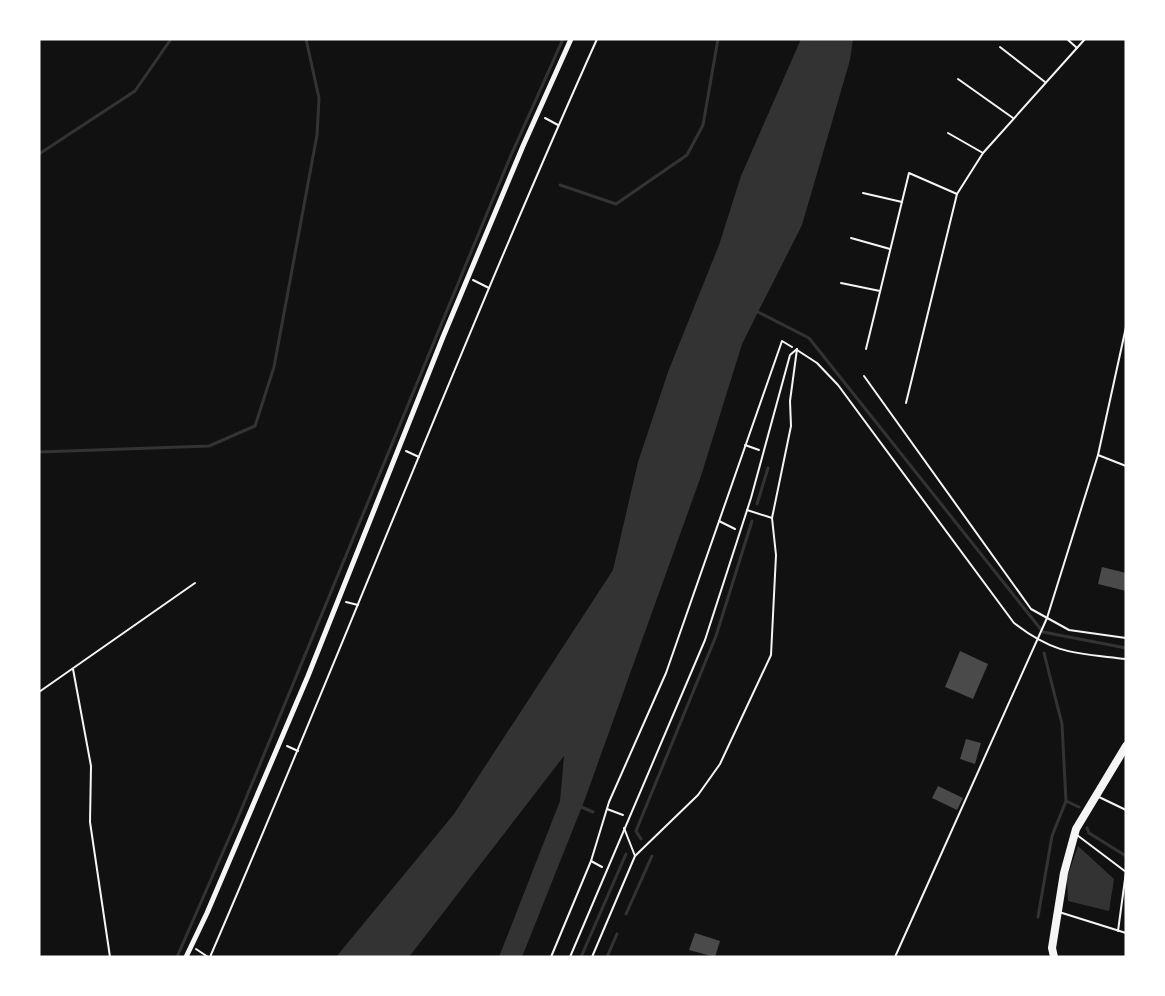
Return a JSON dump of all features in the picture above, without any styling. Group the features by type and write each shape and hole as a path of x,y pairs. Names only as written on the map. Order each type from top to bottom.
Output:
{"main road":[{"path":"1054,957 1052,948 1064,873 1075,833 1126,746"}],"street":[{"path":"186,957 279,743 468,277 537,114 572,39"}],"lane":[{"path":"1067,39 1077,48"},
{"path":"906,403 957,194 983,153 1085,39"},
{"path":"1000,47 1045,82"},
{"path":"958,79 1013,118"},
{"path":"948,133 983,153"},
{"path":"866,349 909,173 957,194"},
{"path":"863,194 902,202"},
{"path":"851,238 890,249"},
{"path":"842,283 880,291"},
{"path":"895,957 1047,618 1098,455 1126,327"},
{"path":"570,957 705,640 741,531 790,355 797,349"},
{"path":"592,957 635,856 698,795 720,764 771,655 776,555 772,518 791,426 790,401 797,349"},
{"path":"797,349 817,363 838,385 1014,623 1036,640 1059,650 1126,659"},
{"path":"864,376 1031,609 1069,630 1126,638"},
{"path":"1098,455 1126,466"},
{"path":"747,510 772,518"},
{"path":"39,692 195,583"},
{"path":"73,669 91,766 90,822 110,957"},
{"path":"1096,796 1126,810"},
{"path":"624,827 635,856"},
{"path":"1075,833 1126,872 1118,931"},
{"path":"1059,912 1126,933"}],"path":[{"path":"191,946 209,957 298,751 489,288 597,39"},
{"path":"537,114 558,125"},
{"path":"468,277 489,288"},
{"path":"551,957 591,861 607,809 666,673 783,342 797,349"},
{"path":"745,445 764,452"},
{"path":"399,447 419,457"},
{"path":"719,521 741,531"},
{"path":"337,599 358,605"},
{"path":"279,743 298,751"},
{"path":"607,809 628,818"},
{"path":"591,861 607,870"}],"shaded area":[{"path":"801,39 853,39 850,60 802,225 742,344 701,476 585,799 522,957 499,957 560,801 564,756 409,957 336,957 454,814 613,570 638,462 668,372 719,245 741,176"},
{"path":"1078,846 1114,879 1109,911 1068,901 1067,878"}],"building":[{"path":"1102,567 1126,573 1126,591 1098,584"},
{"path":"960,651 988,664 973,699 945,687"},
{"path":"966,739 981,743 975,764 960,759"},
{"path":"938,786 963,798 957,810 932,798"},
{"path":"695,933 720,941 715,957 689,950"}],"waterway":[{"path":"39,154 135,91 171,39"},
{"path":"39,452 209,446 255,426 274,367 317,135 319,98 306,39"},
{"path":"177,957 237,820 509,160 563,39"},
{"path":"560,185 616,204 687,155 703,125 718,39"},
{"path":"756,311 809,338 1043,632 1126,648"},
{"path":"757,504 768,468"},
{"path":"641,839 636,831 716,636 752,521"},
{"path":"1044,653 1062,724 1066,801 1079,807"},
{"path":"1038,917 1052,836 1066,801"},
{"path":"579,806 593,812"},
{"path":"1087,828 1089,833 1126,856"},
{"path":"581,957 626,854"},
{"path":"626,914 652,856"},
{"path":"607,957 617,934"}]}
